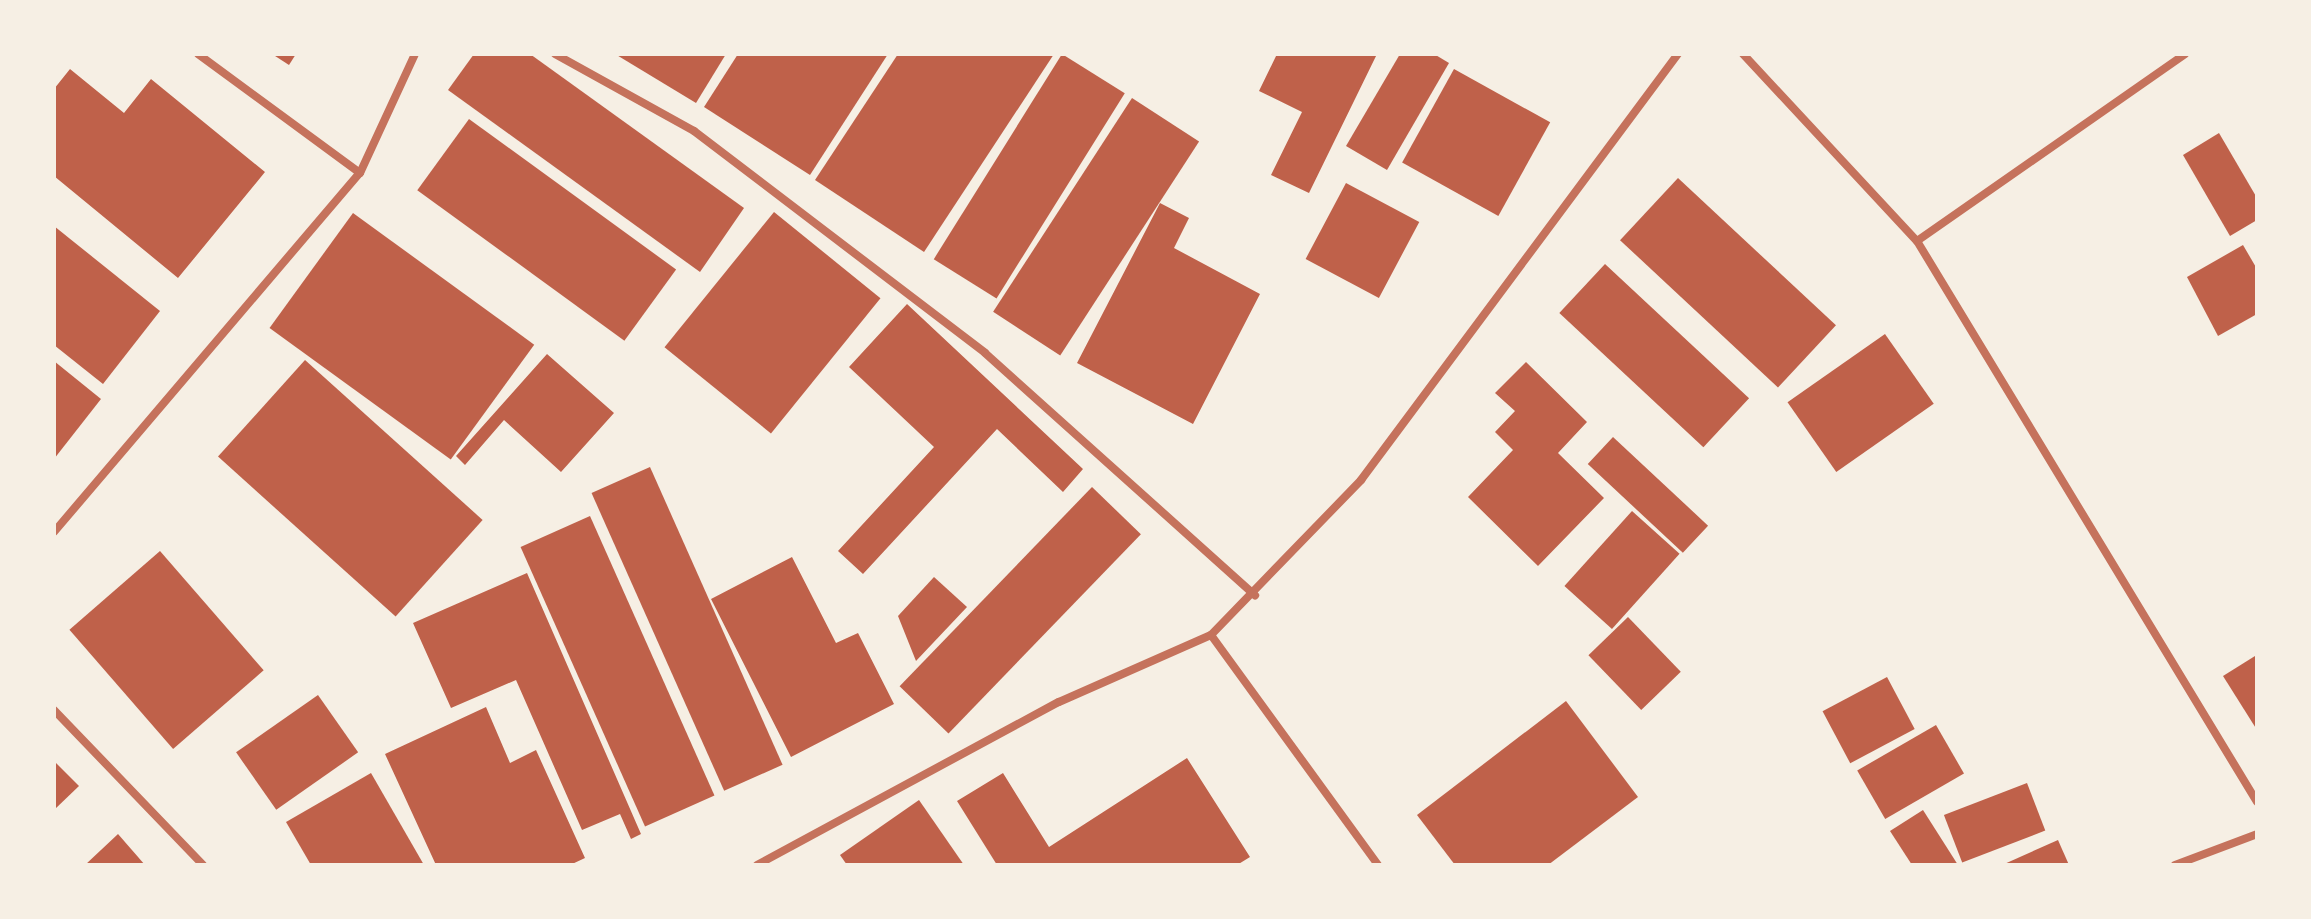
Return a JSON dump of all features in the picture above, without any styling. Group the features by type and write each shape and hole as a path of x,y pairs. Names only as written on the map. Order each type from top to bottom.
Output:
{"street":[{"path":"198,54 360,173"},
{"path":"54,532 360,173 415,54"},
{"path":"555,54 694,131 985,353 1255,595"},
{"path":"757,865 1059,702 1211,635 1255,595 1361,480 1452,364 1678,54"},
{"path":"1743,54 1917,241 2257,802"},
{"path":"1917,241 2185,54"},
{"path":"1211,635 1378,865"},
{"path":"54,710 203,865"},
{"path":"2175,865 2257,834"}],"building":[{"path":"272,54 296,54 289,65"},
{"path":"474,54 530,54 744,208 700,272 448,90"},
{"path":"615,54 726,54 696,103"},
{"path":"738,54 888,54 810,175 704,107"},
{"path":"898,54 1054,54 924,252 815,180"},
{"path":"1062,54 1125,93 997,298 934,259"},
{"path":"1277,54 1377,54 1309,193 1271,175 1302,112 1259,91"},
{"path":"1400,54 1434,54 1449,63 1387,170 1346,146"},
{"path":"70,69 124,113 151,79 265,172 178,278 54,176 54,89"},
{"path":"1454,69 1550,122 1498,216 1402,163"},
{"path":"1132,98 1199,142 1060,355 993,312"},
{"path":"469,119 676,269 624,341 417,190"},
{"path":"2219,133 2257,198 2257,220 2230,236 2183,155"},
{"path":"1678,178 1836,325 1778,387 1620,240"},
{"path":"1346,183 1419,222 1379,298 1306,259"},
{"path":"1160,203 1189,218 1174,248 1260,294 1193,424 1077,363"},
{"path":"774,212 880,298 771,433 664,347"},
{"path":"353,213 534,345 451,460 270,328"},
{"path":"54,226 160,311 103,384 54,345"},
{"path":"2243,245 2257,269 2257,314 2218,336 2187,277"},
{"path":"1605,264 1749,398 1703,447 1559,313"},
{"path":"907,304 1083,469 1063,492 997,429 863,574 838,551 934,447 849,367"},
{"path":"1885,334 1934,404 1836,472 1788,402"},
{"path":"547,354 614,413 561,472 504,420 465,465 456,456"},
{"path":"305,360 483,520 396,617 218,457"},
{"path":"54,361 101,399 54,459"},
{"path":"1526,362 1587,422 1558,453 1604,498 1538,566 1468,497 1513,450 1495,432 1515,411 1495,393"},
{"path":"1613,437 1708,526 1683,553 1588,464"},
{"path":"650,467 783,765 724,791 592,493"},
{"path":"1092,487 1141,534 948,733 900,686"},
{"path":"1632,511 1680,554 1612,629 1564,586"},
{"path":"590,516 714,796 645,826 521,547"},
{"path":"160,551 264,670 173,749 69,630"},
{"path":"792,557 836,643 858,633 894,704 791,757 711,599"},
{"path":"527,573 641,834 631,839 620,814 582,830 516,680 451,708 413,623"},
{"path":"934,577 967,607 916,661 898,616"},
{"path":"1628,617 1681,672 1641,710 1588,655"},
{"path":"2255,656 2257,659 2257,730 2223,676"},
{"path":"1887,677 1915,729 1850,763 1823,711"},
{"path":"318,695 358,752 276,810 236,752"},
{"path":"1566,701 1638,797 1548,865 1455,865 1417,815"},
{"path":"486,707 510,763 536,750 585,858 570,865 436,865 385,754"},
{"path":"1936,725 1964,773 1885,819 1857,771"},
{"path":"1187,758 1250,857 1237,865 997,865 957,801 1003,773 1049,847"},
{"path":"54,761 79,786 54,810"},
{"path":"371,773 424,865 311,865 286,822"},
{"path":"2027,783 2045,831 1962,863 1944,815"},
{"path":"919,800 964,865 847,865 840,855"},
{"path":"1923,810 1958,865 1912,865 1890,831"},
{"path":"118,834 145,865 85,865"},
{"path":"2058,840 2069,865 2002,865"}]}
